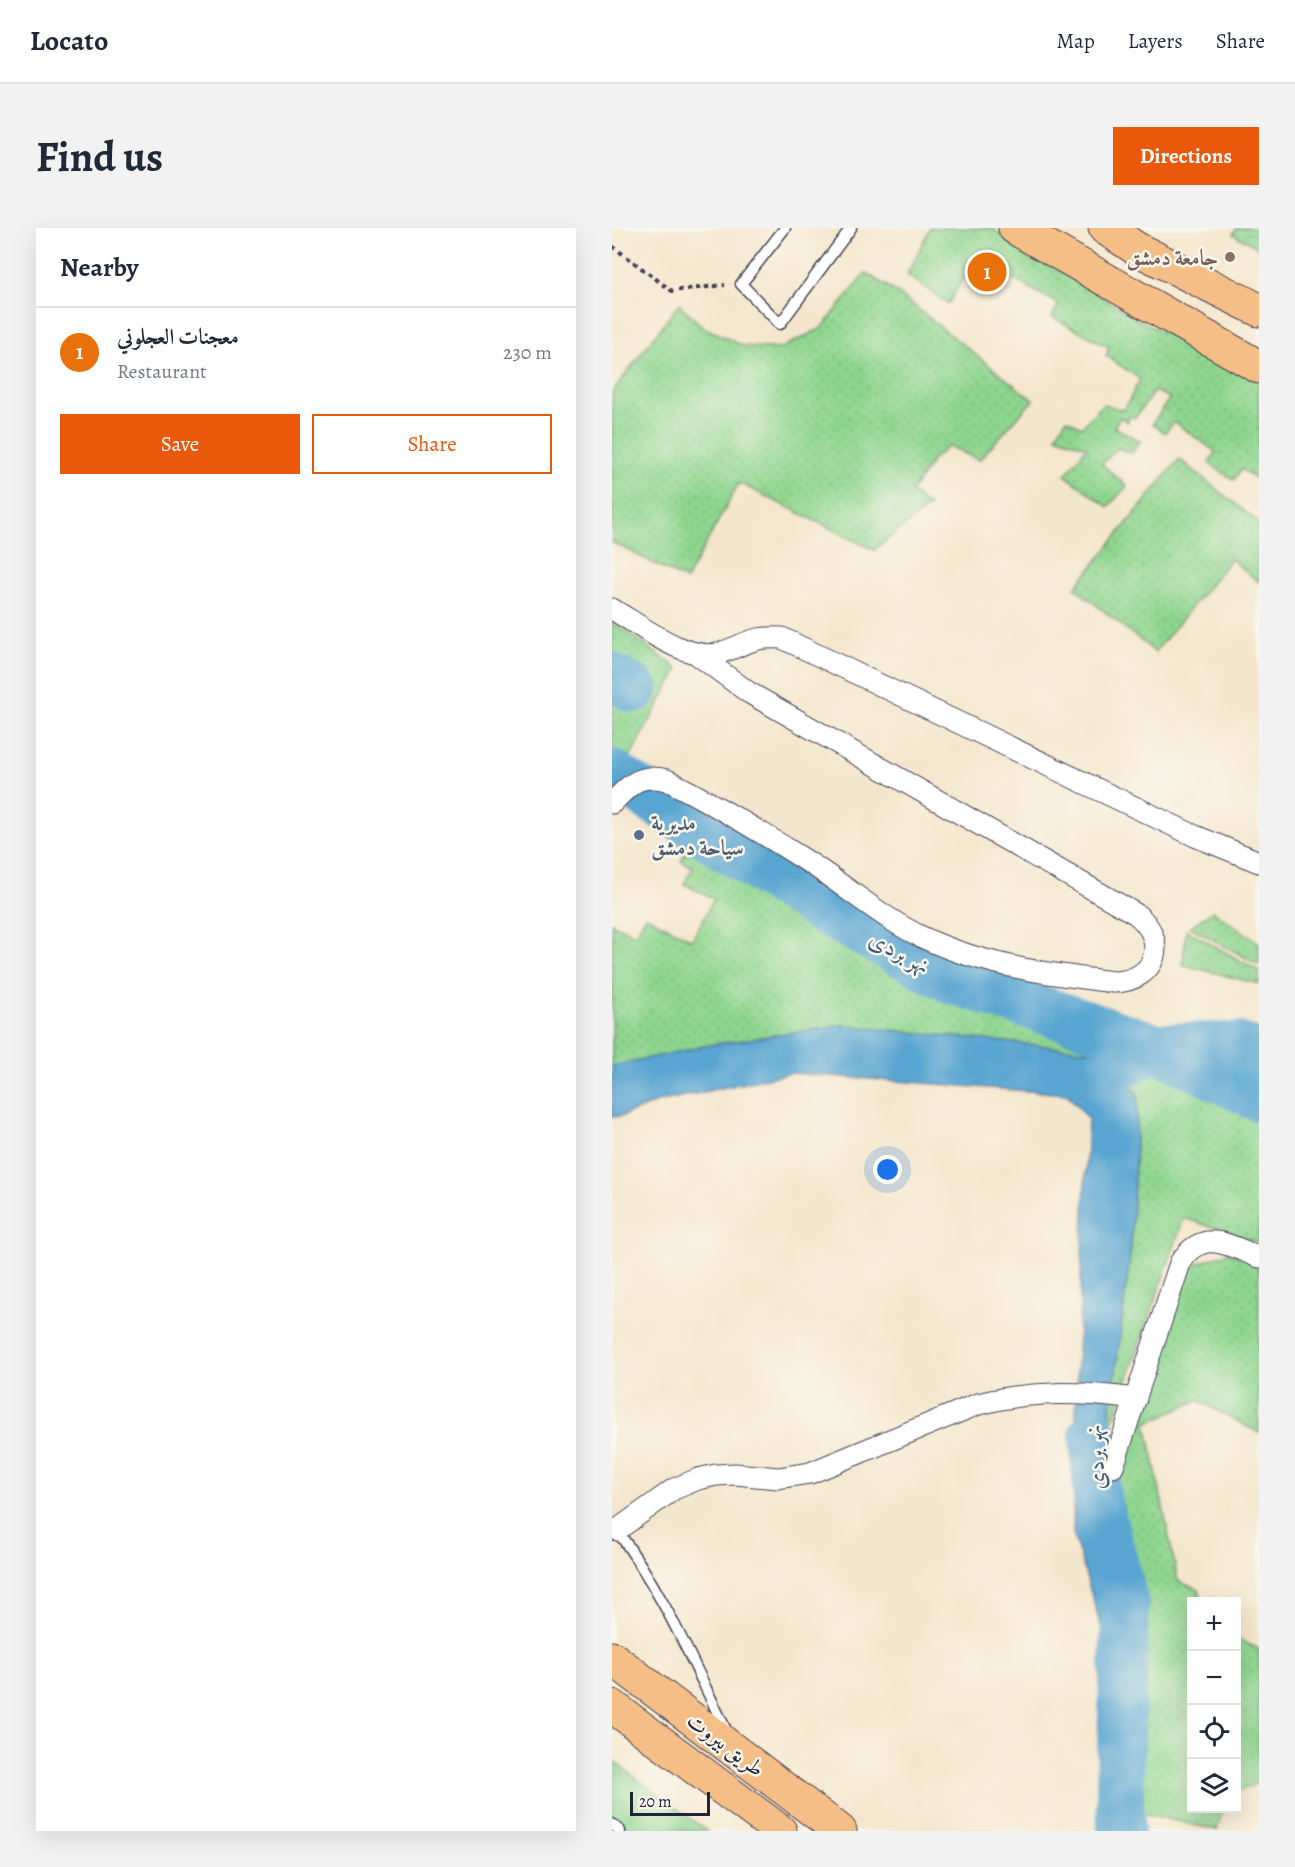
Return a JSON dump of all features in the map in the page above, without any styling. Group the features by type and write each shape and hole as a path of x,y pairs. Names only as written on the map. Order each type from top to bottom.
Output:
{"main road":[{"path":"1015,228 1259,367"},
{"path":"1105,228 1137,249 1259,310"},
{"name":"طريق بيروت","path":"612,1658 840,1831"},
{"name":"طريق بيروت","path":"612,1706 780,1831"}],"street":[{"path":"612,609 684,651 698,655 748,692 1136,915 1146,922 1152,933 1156,945 1154,957 1139,977 1127,981 1114,981 1019,969 964,955 923,938 883,915 806,860 667,780 652,777 639,778 615,800"},
{"path":"698,655 721,653 749,640 764,637 782,638 1195,836 1259,862"},
{"path":"1113,1467 1180,1263 1188,1251 1200,1243 1214,1241 1259,1257"},
{"path":"615,1527 674,1490 698,1479 735,1474 778,1478 810,1473 978,1404 1004,1398 1056,1393 1136,1399"}],"lane":[{"path":"785,228 741,284 780,324 851,228"},
{"path":"615,1527 651,1582 675,1626 736,1752"},
{"path":"612,1824 620,1831"}],"path":[{"path":"612,246 672,291 741,284"}],"green space":[{"path":"930,228 991,228 1139,320 1259,378 1259,480 1241,469 1234,480 1209,463 1216,452 1174,422 1165,433 1152,424 1170,398 1154,391 1135,418 1129,416 1128,422 1120,417 1114,427 1140,441 1132,453 1117,448 1102,464 1127,486 1108,507 1065,475 1087,447 1056,436 1066,419 1082,427 1103,404 1124,410 1140,379 1106,356 1109,347 1052,317 1059,304 1006,275 1001,285 970,267 948,304 907,275"},
{"path":"1237,228 1259,228 1259,248 1233,234"},
{"path":"866,273 899,294 1033,400 979,460 949,446 934,458 911,492 929,506 874,550 739,483 686,580 612,542 612,392 679,304 703,327 743,346 779,349 822,328"},
{"path":"1179,459 1259,523 1259,582 1231,559 1155,652 1075,588"},
{"path":"612,621 678,669 623,770 612,762"},
{"path":"697,831 802,910 944,996 1099,1039 1259,1112 1259,1243 1184,1218 1114,1418 1109,1424 1131,1248 1138,1094 1092,1051 612,1066 612,923 635,935 646,916 692,940 714,899 684,884 693,867 681,861"},
{"path":"1213,911 1259,943 1259,965 1190,927"},
{"path":"1186,930 1259,971 1259,984 1183,965"},
{"path":"1229,1252 1259,1265 1259,1433 1198,1400 1146,1423 1178,1581 1199,1590 1201,1597 1187,1597 1187,1813 1222,1813 1217,1830 1132,1811 1135,1601 1106,1477 1115,1470 1188,1267"},
{"path":"1241,1641 1259,1649 1259,1782 1241,1790"},
{"path":"612,1760 707,1831 612,1831"}],"water":[{"path":"842,1025 1093,1051 1138,1094 1131,1248 1097,1498 1125,1604 1120,1785 1121,1831 1098,1831 1109,1653 1073,1533 1077,1370 1088,1118 1067,1094 791,1073 657,1102 623,1116 612,1117 612,1066 709,1045"}],"waterway":[{"path":"612,677 634,689"},
{"name":"نهر بردى","path":"612,773 827,913 949,979 1155,1047 1259,1098"},
{"path":"1096,1080 1155,1047 1238,1046 1259,1053"},
{"name":"نهر بردى","path":"1093,1435 1097,1498 1125,1604 1120,1785 1121,1831"}],"place":[{"name":"جامعة دمشق","path":"1230,257"},
{"name":"معجنات العجلوني","path":"987,272"},
{"name":"مديرية سياحة دمشق","path":"639,835"}]}
